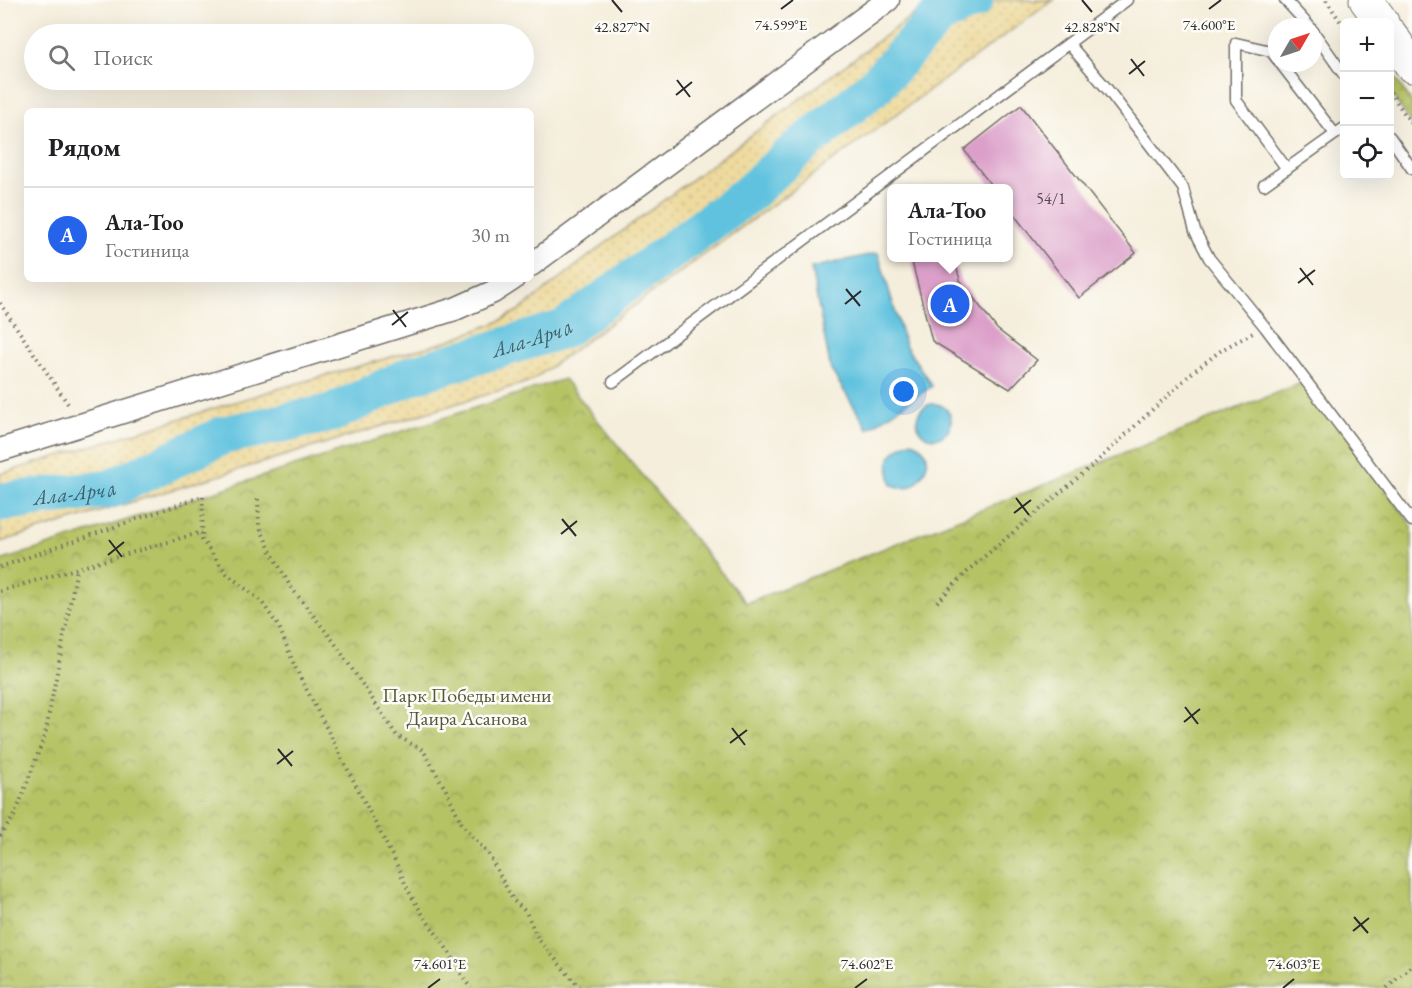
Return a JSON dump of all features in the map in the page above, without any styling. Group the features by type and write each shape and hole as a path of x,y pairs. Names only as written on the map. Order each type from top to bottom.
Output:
{"main road":[{"path":"1366,0 1379,18"},
{"path":"1394,41 1412,66"}],"street":[{"path":"534,264 888,0"},
{"path":"0,450 455,309 494,292 509,282"}],"lane":[{"path":"613,382 1127,0"},
{"path":"1285,0 1302,18"},
{"path":"1268,50 1236,43 1236,100 1287,169"},
{"path":"1322,43 1342,72"},
{"path":"1069,44 1108,90 1183,188 1195,231 1209,258 1265,327 1412,521"},
{"path":"1264,185 1340,131 1288,72"},
{"path":"1394,144 1412,169"}],"path":[{"path":"1326,0 1340,21"},
{"path":"1394,99 1412,125"},
{"path":"0,303 83,425"},
{"path":"937,603 972,567 1038,514 1194,371 1223,349 1265,327"},
{"path":"0,567 204,496 202,540 227,574 261,600 279,627 295,667 400,871 405,885 435,935 448,951 461,976 471,988"},
{"path":"258,499 259,525 290,586 334,642 397,736 423,750 462,824 489,855 513,900 526,912 538,939 580,988"},
{"path":"0,591 202,532"},
{"path":"0,836 15,815 45,735 76,568"},
{"path":"1387,988 1412,965"}],"green space":[{"path":"1394,76 1412,103 1412,125 1394,98"},
{"name":"Парк Победы имени Даира Асанова","path":"564,379 746,603 1309,380 1412,526 1412,988 0,988 0,561"}],"sand":[{"path":"933,0 1053,0 531,381 0,542 0,474 274,390 441,343 498,322 521,309 594,252"}],"water":[{"path":"878,253 905,345 932,386 868,429 831,370 811,268"},
{"path":"934,404 946,409 951,421 946,433 934,438 922,433 917,421 922,409"},
{"path":"912,441 922,447 926,453 927,464 923,474 911,486 904,488 892,485 889,469 890,458 898,449"}],"building":[{"path":"1021,105 1136,253 1079,298 1013,213 1013,184 990,184 964,150"},
{"path":"912,262 955,262 960,280 997,329 1037,360 1010,389 932,341"}],"waterway":[{"name":"Ала-Арча","path":"0,502 110,489 224,435 332,413 412,375 564,329 746,196 792,154 874,87 940,15 974,0"}],"place":[{"name":"Ала-Тоо","path":"950,304"}]}
